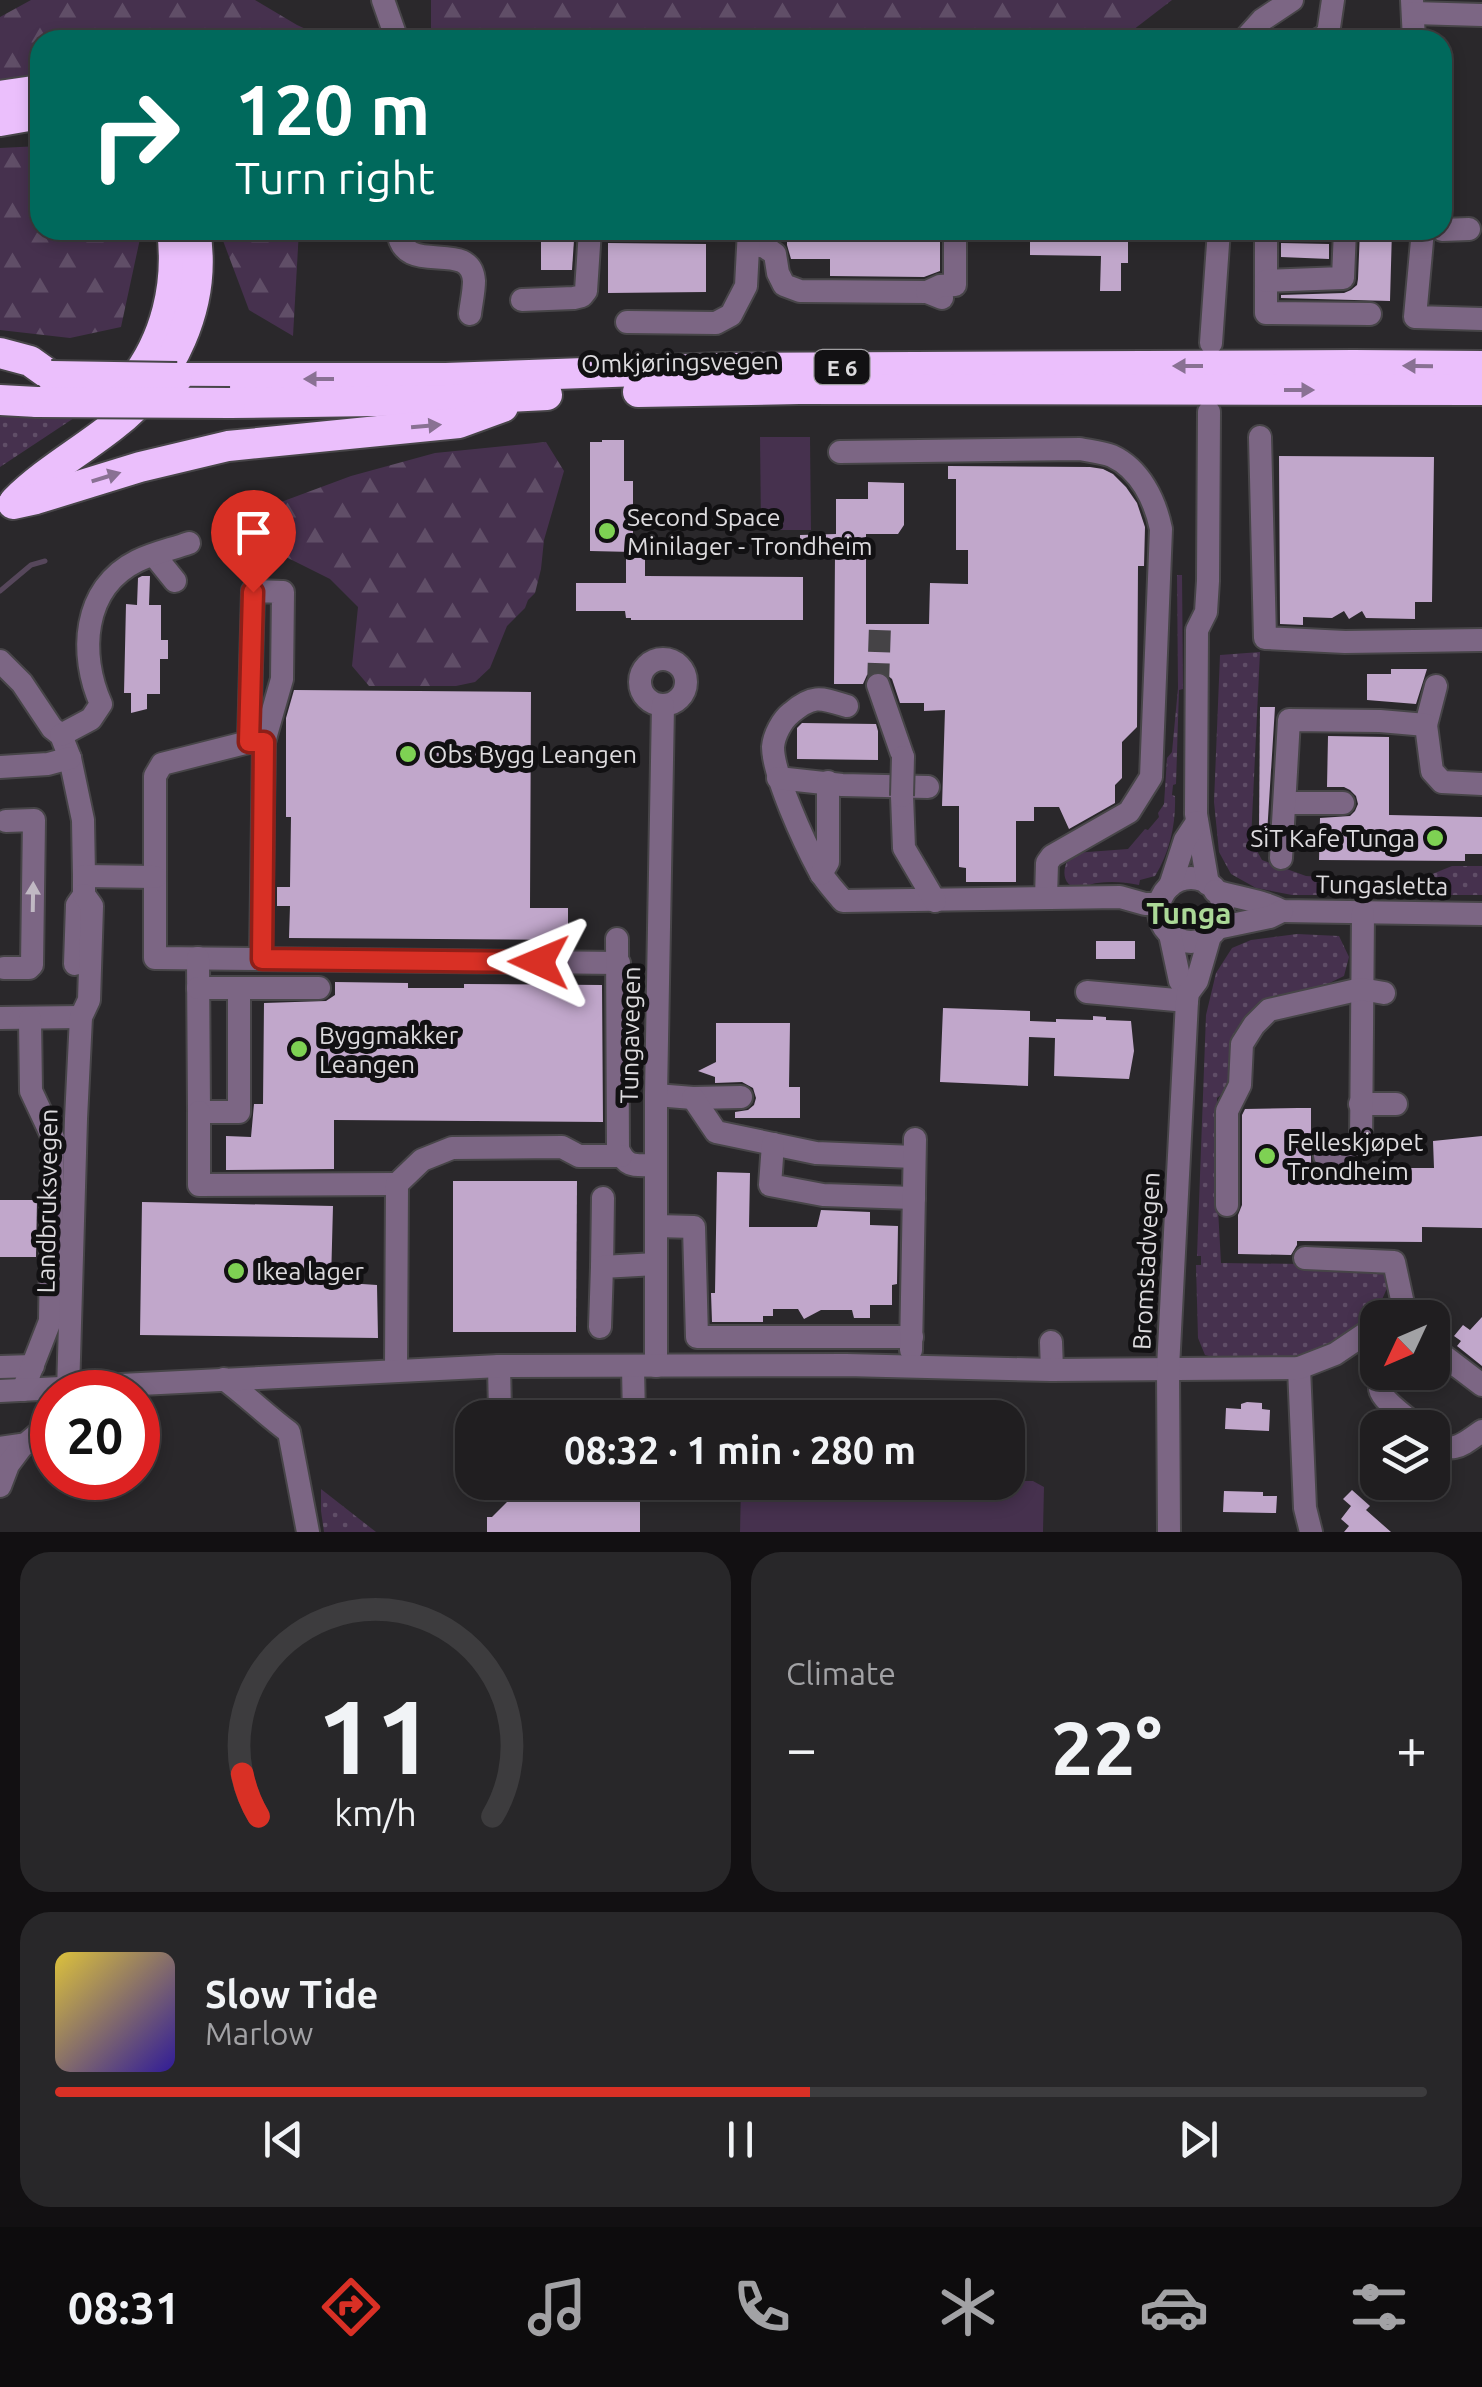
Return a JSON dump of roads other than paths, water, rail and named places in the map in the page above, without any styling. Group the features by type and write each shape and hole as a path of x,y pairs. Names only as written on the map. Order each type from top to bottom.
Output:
{"highway":[{"path":"0,96 30,92"},
{"path":"0,121 30,116"},
{"path":"4,500 118,399 140,372 158,339 171,296 172,240"},
{"path":"4,500 116,424 162,376 176,352 195,294 196,240"},
{"name":"E 6","path":"0,353 30,362 44,389"},
{"name":"Omkjøringsvegen","path":"234,391 446,378 742,368 1482,366"},
{"name":"Omkjøringsvegen","path":"0,375 44,389"},
{"name":"Omkjøringsvegen","path":"0,400 44,389 234,391 446,400 818,389 1482,390"},
{"name":"E 6","path":"4,500 36,500 212,449 276,439 458,423 536,395"}],"street":[{"path":"383,0 394,30"},
{"path":"1253,30 1292,0"},
{"path":"1329,30 1333,0"},
{"path":"1410,23 1482,15"},
{"path":"1452,230 1469,229"},
{"path":"401,240 413,255 461,260 468,266 474,279 470,314"},
{"path":"522,300 582,296 586,291 589,240"},
{"path":"627,322 716,322 731,315 746,286 749,240"},
{"path":"754,240 775,254 784,285 800,291 934,295 940,286 955,285 956,240"},
{"path":"1212,343 1219,240"},
{"path":"1266,240 1266,314 1370,314"},
{"path":"1266,281 1343,278 1345,240"},
{"path":"1423,240 1415,317 1482,319"},
{"path":"1196,822 1185,840 1165,895 1161,923 1170,934 1192,942 1214,932 1222,909 1212,887 1196,822 1197,630 1206,612 1208,581 1210,412"},
{"path":"1260,437 1265,638 1345,642 1482,640"},
{"path":"840,452 1080,449 1110,456 1133,470 1157,512 1161,528 1151,777 1129,812 1052,856 1047,863 1046,898"},
{"path":"61,735 111,704 93,686 87,634 92,612 110,584 123,570 189,542"},
{"path":"154,555 174,581"},
{"path":"256,742 282,679 283,592 253,592 256,742 262,959"},
{"name":"Landbruksvegen","path":"0,646 52,698 65,722 61,735"},
{"name":"Landbruksvegen","path":"0,660 61,735 83,820 84,886 77,905 74,990 75,1006 81,1017 69,1370"},
{"path":"878,684 903,757 904,848 935,901"},
{"path":"1436,686 1426,724 1432,771 1442,782 1482,784"},
{"path":"847,706 820,697 802,703 784,719 773,744 778,778 821,874 843,901 1120,897 1145,904 1190,878 1212,887"},
{"name":"Tungavegen","path":"638,1400 656,1264 663,705"},
{"name":"Tungasletta","path":"1282,858 1288,720 1426,724"},
{"path":"256,742 162,764 154,776 155,958 618,963"},
{"path":"0,767 48,764 70,758"},
{"path":"778,778 842,785 928,787"},
{"path":"821,874 828,862 828,782"},
{"path":"1285,803 1343,803"},
{"path":"4,968 32,966 34,820 6,822"},
{"path":"84,886 155,877"},
{"name":"Tungasletta","path":"1212,887 1282,911 1482,914"},
{"name":"Tungasletta","path":"1214,932 1270,918 1282,911"},
{"path":"1325,1156 1343,1158 1361,1146 1360,1104 1373,991 1364,913"},
{"name":"Bromstadvegen","path":"1169,1532 1168,1368 1188,997 1214,932"},
{"name":"Bromstadvegen","path":"1170,934 1180,981 1188,997"},
{"path":"617,939 618,1148 623,1160 632,1165 656,1165"},
{"path":"198,958 199,1185 397,1184 422,1160 452,1148 562,1146 579,1156 621,1156"},
{"path":"198,988 319,988"},
{"path":"199,1112 239,1112 239,988"},
{"path":"1227,1204 1227,1111 1240,1085 1242,1044 1254,1025 1269,1010 1373,991"},
{"path":"1087,992 1188,997"},
{"path":"0,1018 81,1017"},
{"path":"12,1391 33,1366 50,1321 54,1138 31,1092 30,1019"},
{"path":"656,1096 740,1097"},
{"path":"692,1098 716,1132 816,1153 914,1148 911,1368"},
{"path":"1360,1104 1396,1104"},
{"path":"773,1144 770,1185 824,1195 914,1198"},
{"path":"396,1370 397,1184"},
{"path":"600,1327 603,1198"},
{"path":"656,1226 694,1227 696,1338 912,1337"},
{"path":"1305,1258 1394,1262 1402,1300"},
{"path":"602,1266 656,1264"},
{"path":"160,1384 499,1366 1299,1368 1335,1354 1360,1337"},
{"path":"1051,1342 1052,1370"},
{"path":"1450,1361 1482,1385"},
{"path":"0,1367 33,1366"},
{"path":"499,1366 500,1400"},
{"path":"1299,1368 1305,1508 1311,1532"},
{"path":"224,1380 289,1432 308,1532"},
{"path":"1380,1390 1398,1410"},
{"path":"1450,1448 1456,1448 1482,1431"},
{"path":"0,1486 11,1446"}],"waterway":[{"path":"0,591 31,565 45,561"}],"tunnel":[{"path":"878,685 880,625"}],"place":[{"name":"Second Space Minilager - Trondheim","path":"607,531"},
{"name":"Obs Bygg Leangen","path":"408,754"},
{"name":"SiT Kafe Tunga","path":"1435,838"},
{"name":"Byggmakker Leangen","path":"299,1049"},
{"name":"Felleskjøpet Trondheim","path":"1267,1156"},
{"name":"Ikea lager","path":"236,1271"}],"district":[{"name":"Tunga","path":"1189,913"}]}
